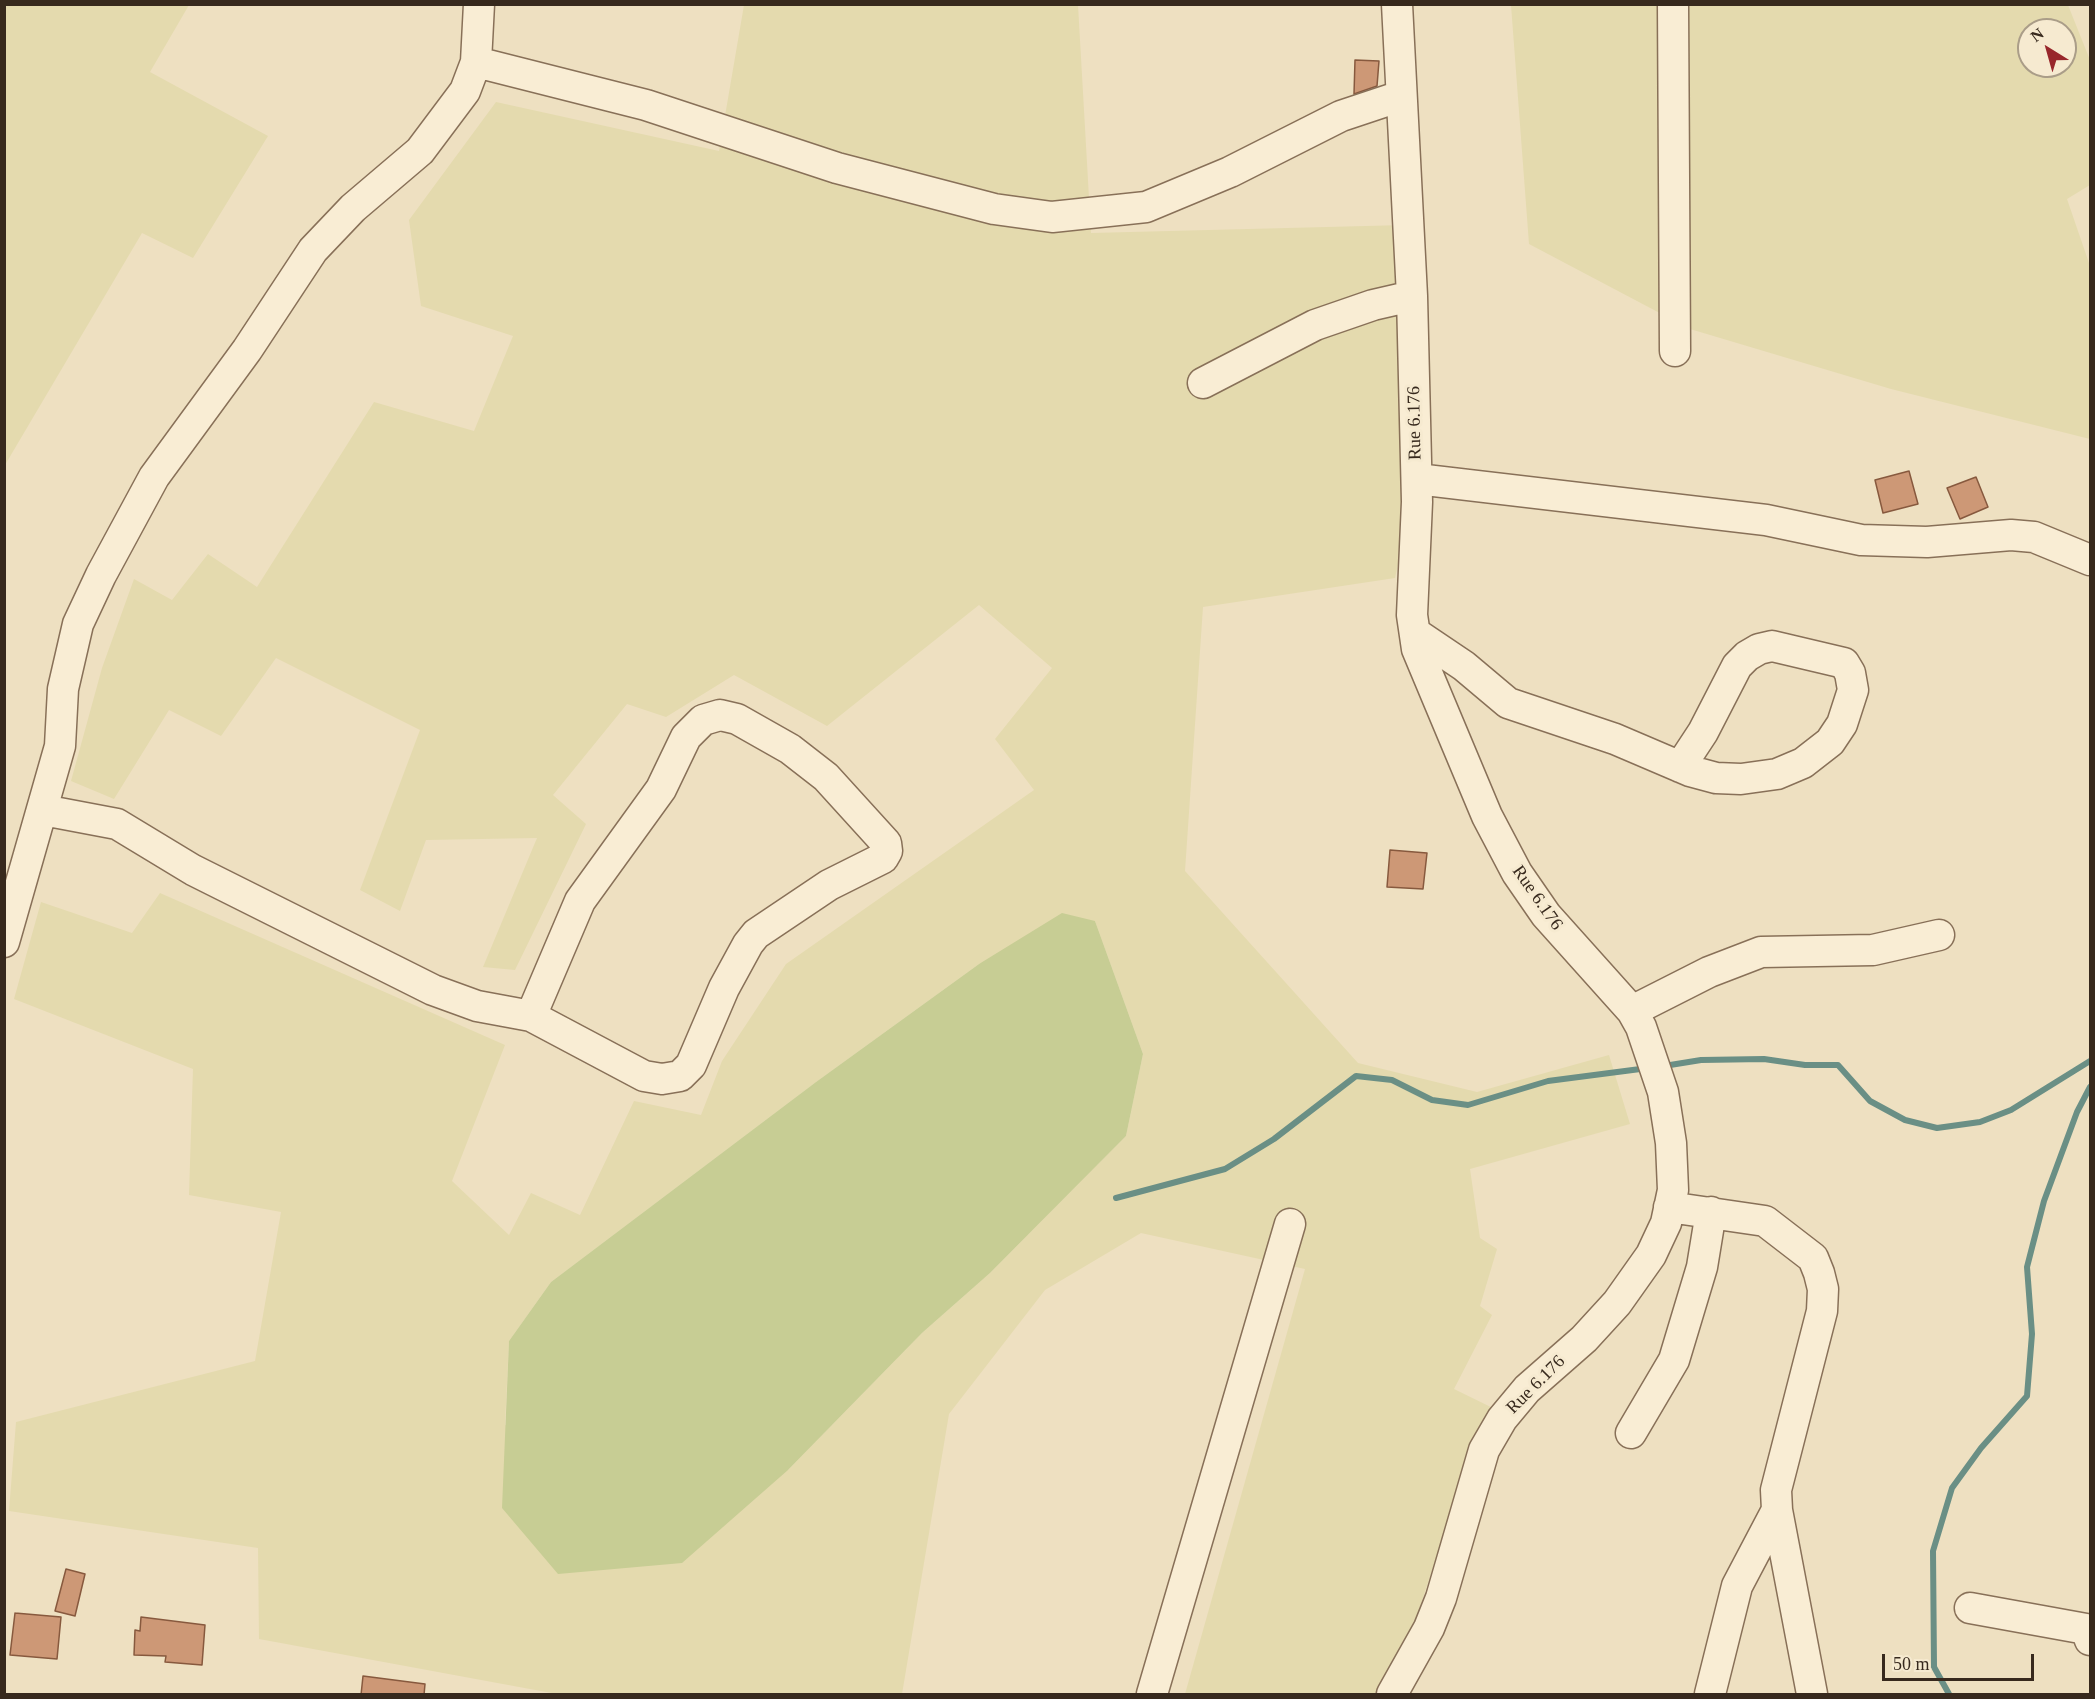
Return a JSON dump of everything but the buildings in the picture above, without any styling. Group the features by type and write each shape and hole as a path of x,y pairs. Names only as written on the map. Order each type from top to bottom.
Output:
{"street":[{"path":"4,942 60,746 63,689 78,624 154,477 247,350 313,250 353,207 420,151 465,91 476,62 479,4"},
{"name":"Rue 6.176","path":"1392,1695 1429,1628 1441,1598 1484,1450 1502,1419 1527,1389 1584,1339 1617,1303 1650,1255 1666,1223 1673,1190 1671,1143 1663,1092 1641,1027 1632,1011 1546,915 1517,873 1487,816 1421,658 1415,633 1412,615 1417,479 1412,296 1397,4"},
{"path":"1673,4 1676,351"},
{"path":"476,62 646,105 837,168 994,210 1052,217 1146,207 1230,172 1341,116 1401,96"},
{"path":"1203,383 1315,325 1373,305 1412,296"},
{"path":"1417,479 1766,520 1861,540 1927,543 2012,535 2034,537 2091,560"},
{"path":"1415,633 1464,666 1508,703 1615,739 1680,767 1716,778 1741,779 1777,774 1803,763 1830,742 1842,724 1853,690 1851,674 1844,663 1772,646 1759,649 1737,666 1703,732 1680,767"},
{"path":"43,810 117,824 193,870 433,990 477,1006 531,1016 644,1076 662,1079 680,1076 691,1065 724,988 747,944 756,934 829,885 884,858 887,851 886,843 826,777 774,739 737,719 720,716 703,720 686,737 661,789 580,901 531,1016"},
{"path":"1632,1011 1709,972 1761,952 1873,950 1939,935"},
{"path":"1669,1207 1765,1221 1813,1258 1819,1273 1822,1311 1780,1467 1776,1490 1777,1510 1812,1695"},
{"path":"1631,1433 1674,1360 1702,1267 1711,1212"},
{"path":"1152,1695 1290,1224"},
{"path":"1710,1695 1737,1586 1777,1510"},
{"path":"1970,1608 2086,1629 2091,1640"}],"shaded area":[{"path":"5,4 189,5 150,72 268,136 193,258 142,233 5,465"},
{"path":"744,5 1078,5 1091,233 1405,225 1404,537 1395,578 1203,607 1185,871 1358,1063 1477,1092 1609,1055 1630,1124 1470,1169 1480,1238 1497,1249 1480,1306 1492,1315 1454,1389 1499,1411 1465,1470 1415,1622 1382,1694 1185,1694 1305,1269 1141,1233 1045,1290 949,1414 902,1694 557,1694 259,1639 258,1548 9,1511 16,1422 255,1361 281,1212 189,1195 193,1069 14,999 41,902 132,933 160,893 505,1045 452,1181 509,1235 531,1193 580,1215 634,1101 701,1115 722,1061 786,964 1034,790 995,739 1052,668 979,605 827,726 734,675 666,717 627,704 553,795 586,824 515,970 483,967 537,838 426,840 400,911 360,890 420,730 276,658 221,736 169,710 114,799 71,781 102,668 134,579 172,600 208,554 257,587 374,402 474,431 513,336 421,306 409,220 496,102 719,151","holes":["1095,921 1143,1054 1126,1136 990,1273 922,1333 788,1470 505,1425 509,1341 551,1282 816,1082 979,964"]},
{"path":"1511,5 2068,5 2073,18 2017,18 2017,78 2077,78 2077,28 2090,60 2090,185 2067,199 2090,266 2090,439 1891,389 1690,329 1529,244"}],"green space":[{"path":"1062,913 1095,921 1143,1054 1126,1136 990,1273 922,1333 788,1470 682,1563 558,1574 502,1508 509,1341 551,1282 816,1082 979,964"}],"waterway":[{"path":"1664,1066 1701,1060 1764,1059 1805,1065 1838,1065 1870,1101 1905,1120 1937,1128 1980,1122 2011,1110 2090,1061"},
{"path":"1116,1198 1225,1169 1274,1139 1356,1076 1392,1080 1432,1100 1468,1105 1548,1081 1648,1068"},
{"path":"1949,1694 1934,1667 1933,1551 1952,1488 1981,1448 2027,1396 2032,1334 2027,1267 2044,1201 2077,1112 2090,1087"}]}
